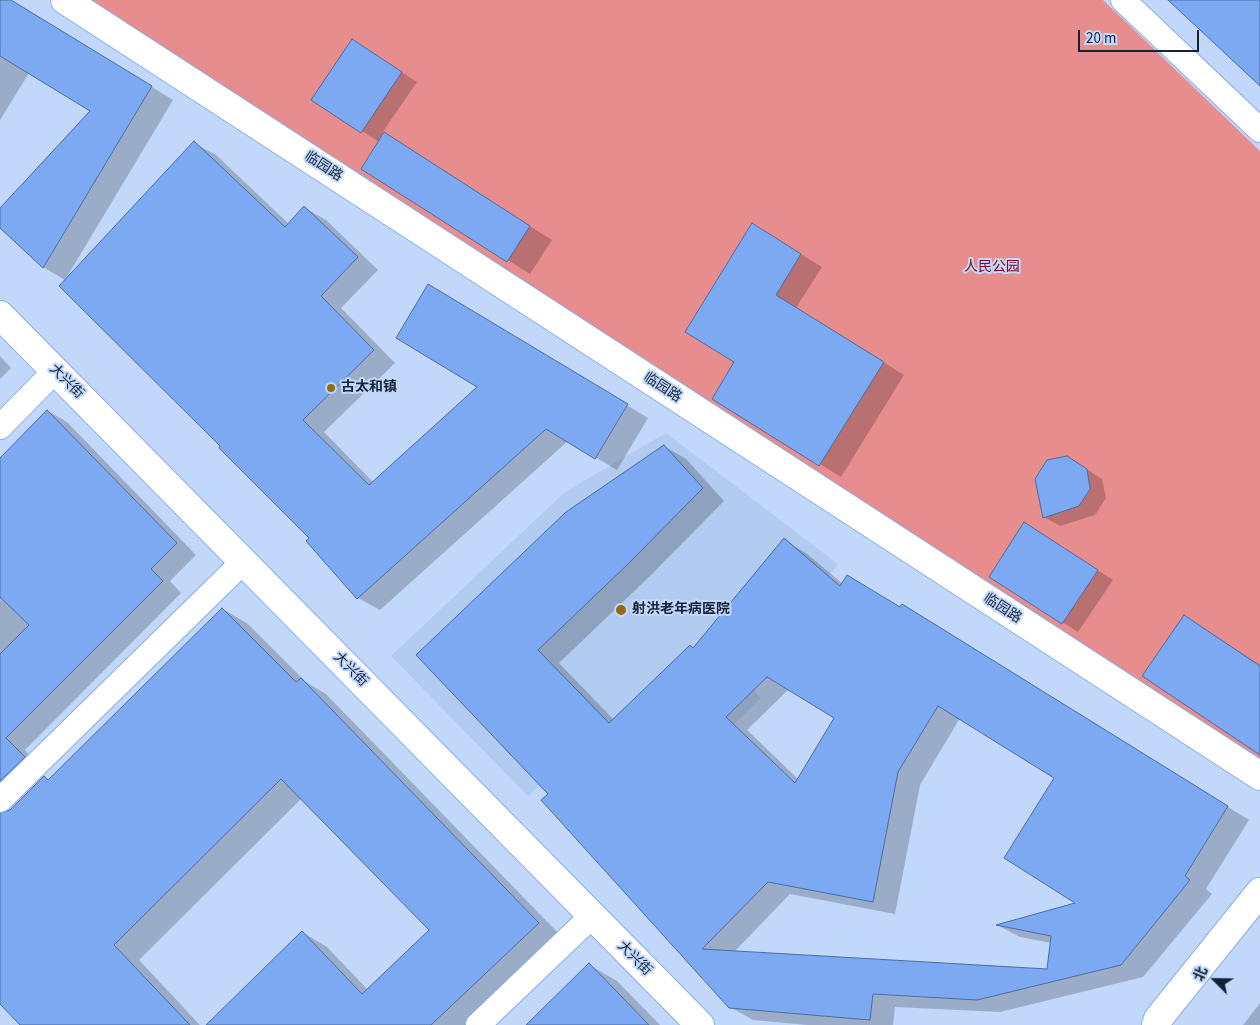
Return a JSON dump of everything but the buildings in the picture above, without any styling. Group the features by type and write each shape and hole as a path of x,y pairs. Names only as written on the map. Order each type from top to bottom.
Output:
{"street":[{"name":"临园路","path":"65,0 1260,776"},
{"name":"大兴街","path":"0,315 700,1025"},
{"path":"1149,1023 1260,892"}],"lane":[{"path":"1123,0 1260,130"},
{"path":"0,427 56,371"},
{"path":"0,800 243,562"},
{"path":"478,1025 592,916"}],"shaded area":[{"name":"射洪老年病医院","path":"666,433 838,564 745,681 761,698 655,801 592,739 528,796 391,656 565,492"}],"green space":[{"name":"人民公园","path":"89,0 1103,0 1260,151 1260,761"}],"place":[{"name":"古太和镇","path":"331,388"},
{"name":"射洪老年病医院","path":"621,610"}]}
